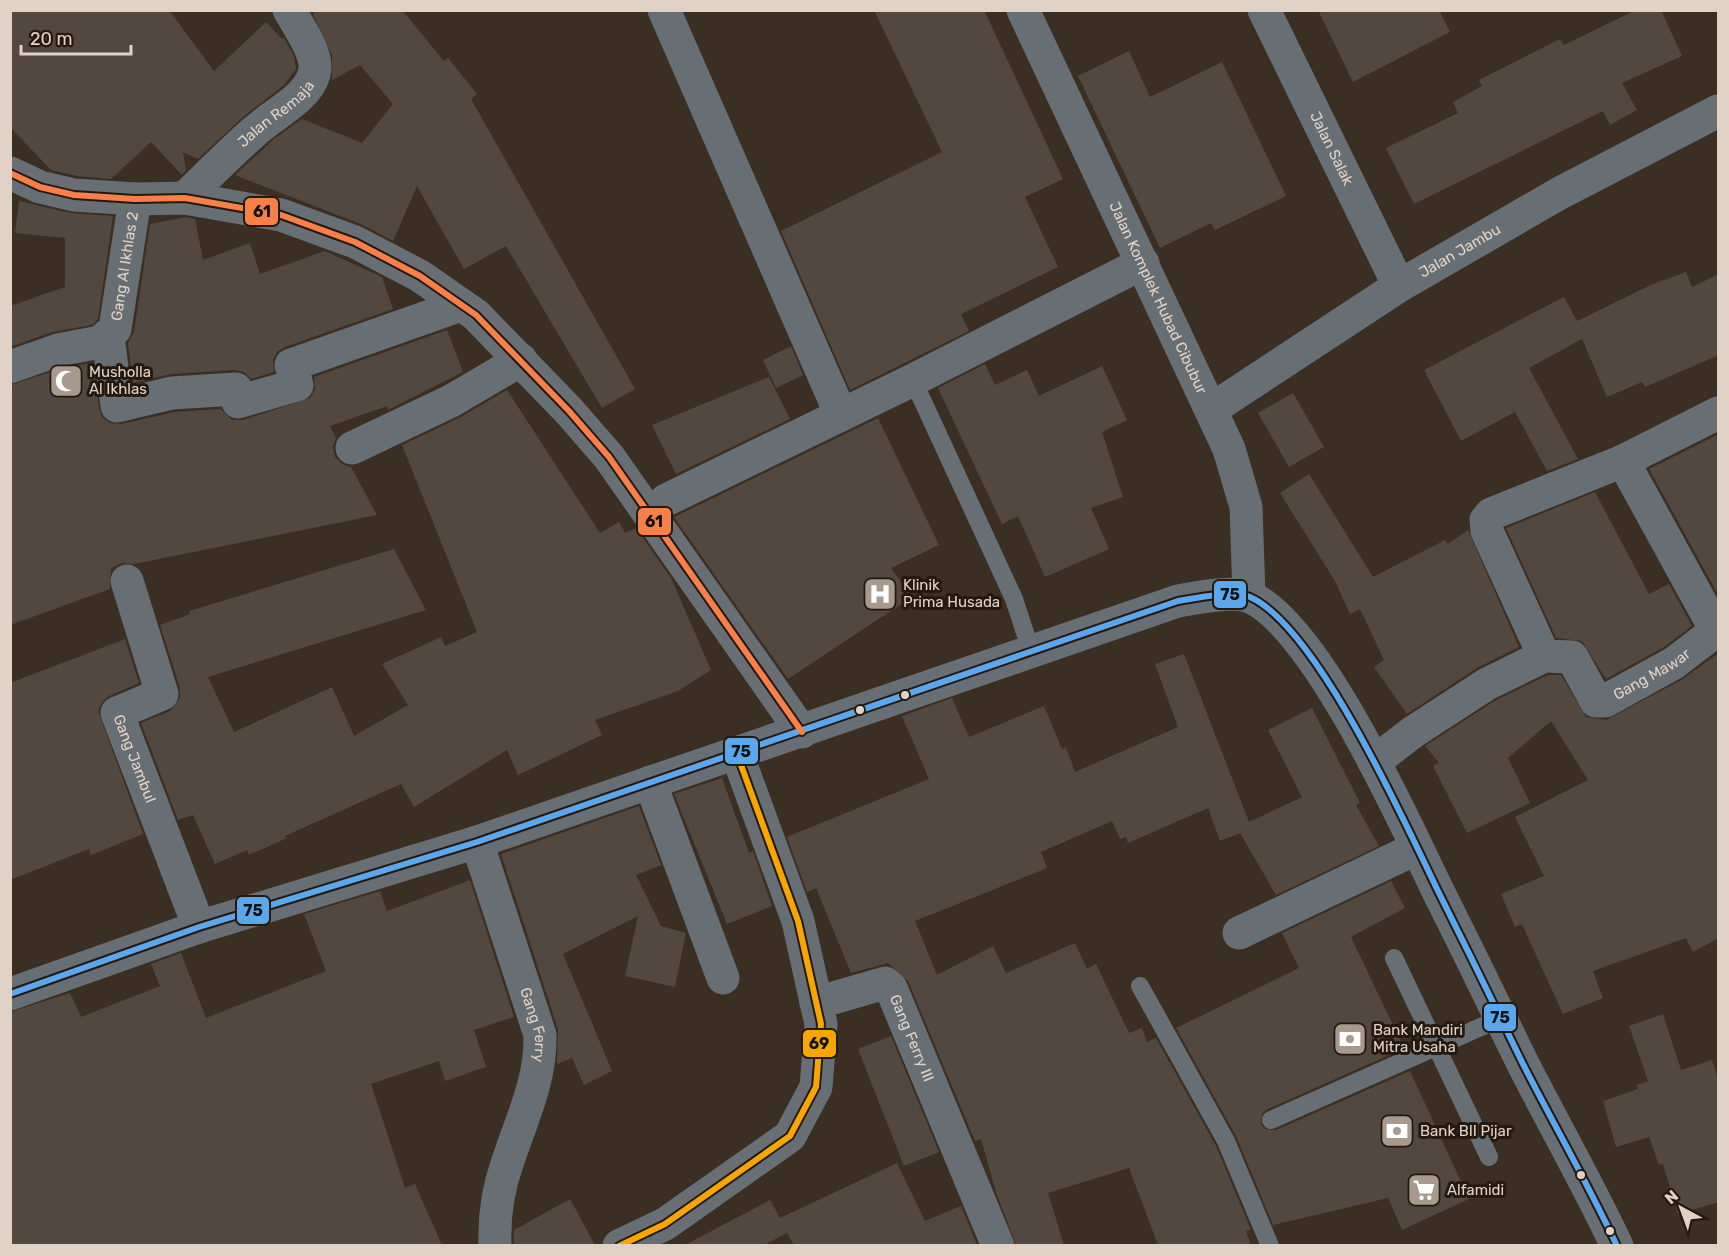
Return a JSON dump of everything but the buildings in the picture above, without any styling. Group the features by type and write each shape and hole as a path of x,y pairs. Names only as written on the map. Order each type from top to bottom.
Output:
{"street":[{"name":"Jalan Remaja","path":"185,198 256,129 300,94 315,73 309,47 289,10"},
{"path":"664,10 841,415"},
{"name":"Jalan Komplek Hubad Cibubur","path":"1023,10 1229,449 1246,507 1249,597"},
{"name":"Jalan Salak","path":"1264,10 1399,286"},
{"name":"Jalan Jambu","path":"1212,410 1399,286 1560,193 1719,111"},
{"path":"10,173 40,188 74,195 135,199 185,198 281,215 355,242 420,276 476,315 521,360 609,457 802,732"},
{"name":"Gang Al Ikhlas 2","path":"10,367 58,350 100,342 115,329 135,199"},
{"path":"666,500 913,380 1143,263"},
{"path":"108,336 117,405 172,393 236,389 238,402 297,385 291,364 461,305"},
{"path":"352,448 451,400 521,360"},
{"path":"1374,762 1458,702 1544,656 1487,531 1486,520 1491,514 1623,461 1719,413"},
{"name":"Gang Mawar","path":"1544,656 1572,657 1596,701 1605,701 1674,663 1718,632 1623,461"},
{"name":"Gang Jambul","path":"127,581 162,694 117,713 199,927"},
{"path":"10,994 199,927 477,842 1178,601 1213,596 1249,597 1274,614 1299,640 1325,678 1374,762 1560,1139 1617,1245"},
{"path":"619,1245 665,1224 789,1136 816,1087 821,1024 798,921 737,754"},
{"path":"650,782 723,978"},
{"name":"Gang Ferry","path":"477,842 540,1035 537,1080 506,1166 494,1224 495,1245"},
{"path":"1239,933 1417,848"},
{"name":"Gang Ferry III","path":"816,1003 885,983 891,988 998,1245"}],"lane":[{"path":"913,380 1014,598 1031,651"},
{"path":"1394,958 1489,1157"},
{"path":"1140,986 1227,1142 1270,1245"},
{"path":"1271,1120 1501,1018"}],"transit line":[{"name":"61","path":"10,173 40,187 74,195 135,199 185,198 281,215 355,242 420,276 476,315 569,411 609,457 802,732"},
{"name":"75","path":"10,994 199,927 477,842 1178,601 1215,595 1243,595 1250,597 1276,615 1303,646 1356,729 1403,819 1523,1064 1617,1246"},
{"name":"69","path":"619,1246 665,1224 790,1136 816,1087 821,1024 798,921 737,754"}],"place":[{"name":"Musholla Al Ikhlas","path":"66,381"},
{"name":"Klinik Prima Husada","path":"880,594"},
{"name":"Bank Mandiri Mitra Usaha","path":"1350,1039"},
{"name":"Bank BII Pijar","path":"1397,1131"},
{"name":"Alfamidi","path":"1424,1190"}]}
